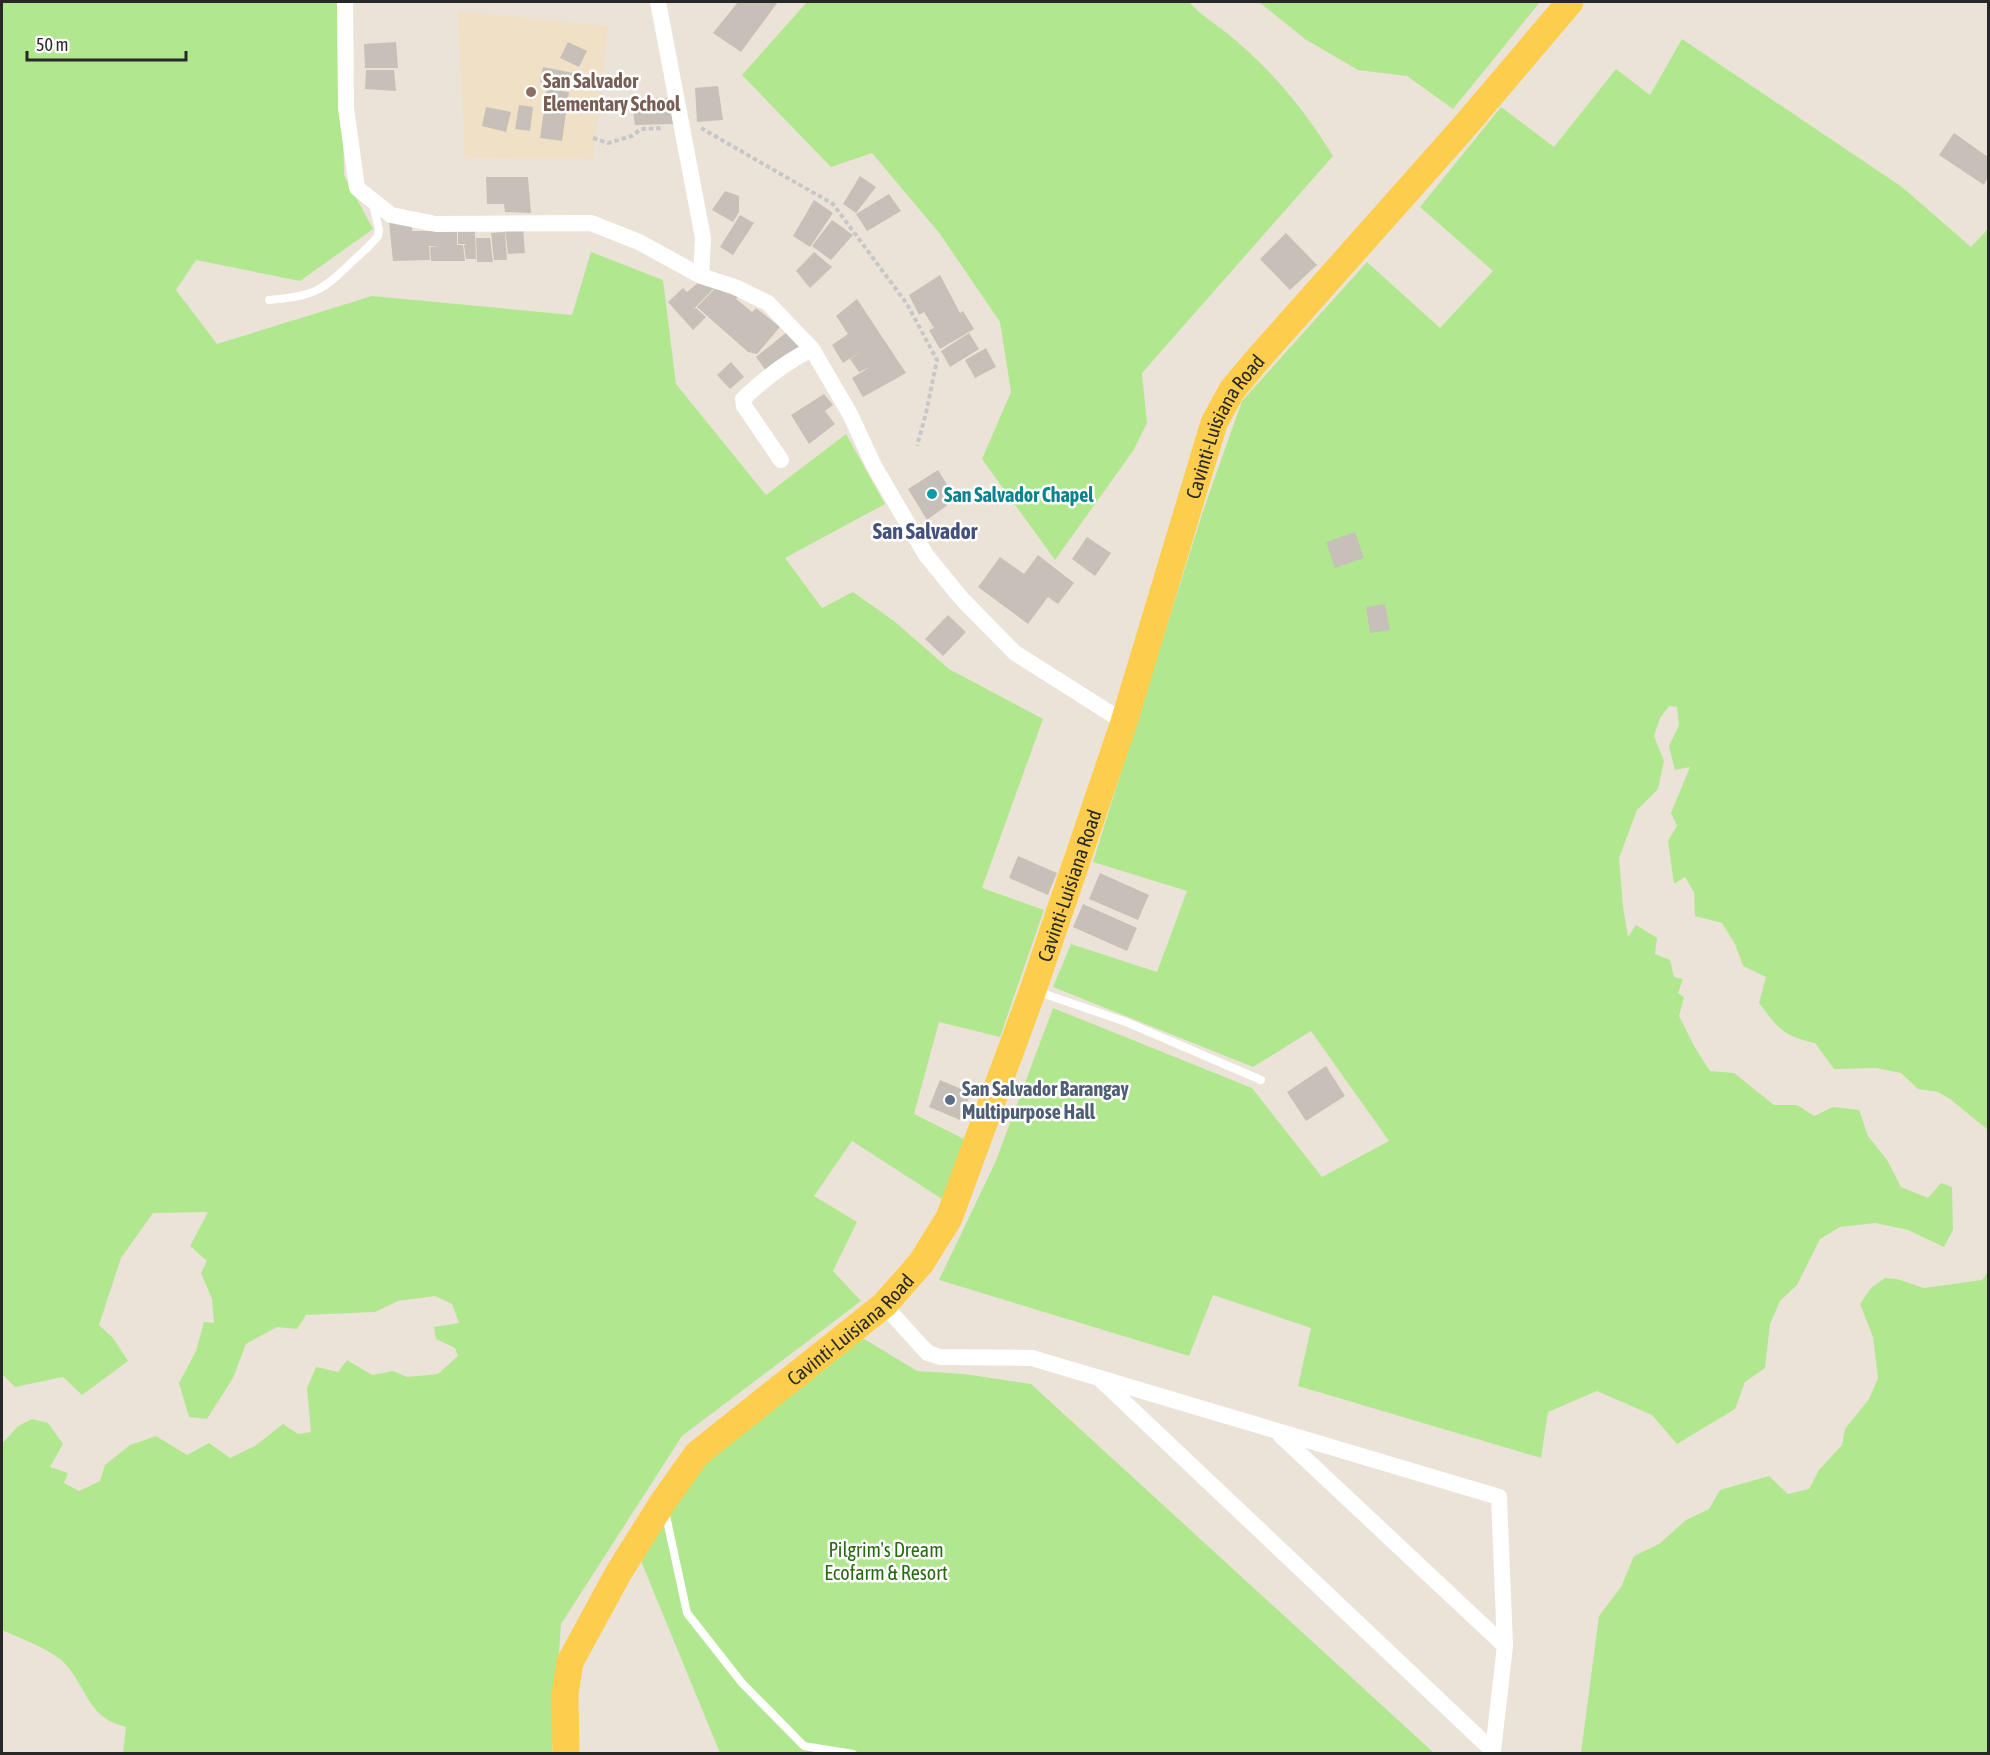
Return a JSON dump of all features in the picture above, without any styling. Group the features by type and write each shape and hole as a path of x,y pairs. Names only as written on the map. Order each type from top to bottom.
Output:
{"main road":[{"name":"Cavinti-Luisiana Road","path":"566,1754 565,1694 570,1662 619,1572 663,1502 697,1454 884,1305 921,1263 949,1218 1033,990 1124,722 1214,423 1232,390 1464,127 1570,2"}],"street":[{"path":"345,2 347,120 357,188 391,215 436,224 591,223 639,242 701,276 735,286 768,303 812,350 850,414 874,466 926,555 961,598 1015,653 1124,722"},
{"path":"658,2 703,238 701,276"},
{"path":"781,460 744,406 743,399 765,378 796,357 812,350"},
{"path":"884,1305 928,1353 940,1357 1032,1358 1098,1377 1276,1432 1500,1497 1505,1646 1493,1751 1098,1377"},
{"path":"1276,1432 1505,1646"}],"lane":[{"path":"269,300 300,298 328,285 373,243 379,230 372,200"},
{"path":"1033,990 1126,1022 1261,1080"},
{"path":"663,1502 687,1613 742,1683 804,1746 853,1754"}],"path":[{"path":"592,138 608,143 632,136 641,129 682,122 832,204 907,304 937,360 926,413 916,446"}],"shaded area":[{"name":"San Salvador Elementary School","path":"458,11 608,26 593,159 465,158"}],"green space":[{"path":"2,2 341,2 344,175 373,229 300,281 196,260 176,290 217,344 372,296 572,315 591,252 663,280 676,384 766,495 846,434 885,504 785,558 822,608 853,592 894,621 949,669 1043,719 982,888 1044,910 1000,1037 939,1022 914,1114 970,1142 942,1199 852,1141 814,1196 857,1222 833,1271 861,1301 682,1436 561,1624 552,1753 123,1753 126,1727 112,1722 94,1707 69,1668 60,1659 39,1646 2,1630 2,1444 18,1426 32,1419 48,1423 63,1444 50,1467 68,1473 64,1483 79,1491 100,1481 105,1465 130,1445 156,1436 187,1455 209,1443 230,1458 255,1446 283,1424 298,1434 311,1432 307,1388 316,1367 338,1372 347,1360 372,1375 393,1371 407,1377 438,1374 458,1356 455,1348 436,1339 434,1327 459,1323 452,1304 435,1296 398,1301 375,1312 306,1315 297,1329 277,1327 246,1344 233,1378 207,1419 189,1417 179,1383 196,1351 204,1322 214,1323 212,1299 201,1273 207,1261 190,1246 208,1212 153,1213 121,1258 99,1325 113,1338 128,1361 82,1395 63,1377 15,1387 2,1374"},
{"path":"807,2 1189,2 1243,47 1272,75 1299,106 1333,156 1142,373 1147,423 1133,451 1055,560 982,459 1011,392 1000,322 940,234 872,153 831,167 742,75"},
{"path":"1259,2 1540,2 1453,109 1407,76 1358,70 1305,39"},
{"path":"1682,39 1902,187 1971,247 1988,229 1988,1130 1950,1099 1938,1092 1918,1089 1901,1073 1876,1068 1834,1069 1815,1043 1782,1030 1759,1003 1766,977 1743,966 1735,944 1722,923 1695,916 1694,892 1685,877 1674,884 1668,841 1677,826 1671,813 1690,767 1675,770 1669,746 1679,725 1677,707 1669,706 1660,718 1654,736 1664,761 1658,789 1637,810 1619,858 1628,937 1636,925 1657,938 1655,954 1670,960 1674,977 1683,979 1678,993 1684,997 1679,1016 1710,1071 1734,1073 1774,1105 1797,1105 1814,1116 1833,1107 1859,1110 1868,1136 1887,1160 1901,1187 1928,1198 1941,1183 1952,1187 1953,1230 1944,1247 1908,1230 1875,1223 1840,1227 1820,1239 1797,1285 1780,1301 1770,1324 1765,1368 1745,1382 1735,1409 1677,1444 1652,1415 1597,1391 1548,1412 1541,1458 1298,1386 1311,1328 1213,1295 1189,1356 939,1280 995,1163 1053,1008 1252,1088 1322,1177 1389,1141 1311,1031 1253,1067 1053,987 1071,944 1157,972 1187,891 1093,862 1203,511 1242,401 1367,262 1440,328 1493,271 1420,207 1501,107 1554,147 1616,69 1650,95"},
{"path":"1988,1272 1988,1753 1581,1753 1599,1616 1621,1587 1634,1556 1659,1544 1686,1520 1709,1509 1720,1490 1769,1476 1788,1494 1809,1489 1819,1470 1842,1445 1845,1429 1869,1399 1878,1378 1873,1337 1860,1304 1871,1288 1885,1278 1897,1279 1924,1288 1982,1280"},
{"name":"Pilgrim's Dream Ecofarm & Resort","path":"861,1337 917,1371 964,1374 1031,1384 1434,1753 720,1753 641,1561 707,1450"}],"building":[{"path":"738,2 778,2 741,52 713,33"},
{"path":"396,42 398,68 365,68 364,44"},
{"path":"568,42 587,51 579,67 560,58"},
{"path":"543,67 573,73 570,88 540,82"},
{"path":"366,70 394,70 396,91 365,89"},
{"path":"718,86 723,120 697,122 695,88"},
{"path":"547,89 569,92 562,141 540,138"},
{"path":"631,98 672,98 675,124 635,125"},
{"path":"519,105 533,107 530,131 515,129"},
{"path":"486,107 511,112 506,132 482,126"},
{"path":"1954,133 1988,157 1988,177 1984,185 1939,155"},
{"path":"860,176 876,187 856,213 843,204"},
{"path":"486,177 528,177 531,213 505,212 504,204 487,204"},
{"path":"725,191 739,196 739,212 733,222 712,210"},
{"path":"889,194 901,211 867,231 856,214"},
{"path":"814,200 833,213 810,247 793,236"},
{"path":"740,215 754,223 733,255 720,247"},
{"path":"832,220 853,235 831,260 812,246"},
{"path":"389,222 412,223 412,231 457,231 457,245 463,245 465,261 431,261 430,247 439,246 429,246 430,260 393,261"},
{"path":"523,228 525,253 508,254 505,229"},
{"path":"458,231 475,231 476,259 466,259 464,245 467,244 458,244"},
{"path":"505,232 507,260 494,260 491,233"},
{"path":"1286,233 1317,265 1290,290 1260,259"},
{"path":"476,238 490,238 493,262 477,262"},
{"path":"814,252 832,267 810,288 796,271"},
{"path":"940,275 960,313 963,311 974,329 940,349 929,330 934,328 924,312 919,315 909,295"},
{"path":"704,278 715,287 693,310 696,308 706,317 693,330 668,302 683,288 687,292"},
{"path":"720,283 752,312 756,308 780,327 757,354 748,352 697,307"},
{"path":"857,299 906,373 863,397 852,378 870,367 859,372 850,359 865,349 843,363 832,345 848,334 836,316"},
{"path":"787,332 801,348 767,372 756,357"},
{"path":"969,333 979,349 950,367 941,351"},
{"path":"986,348 996,367 975,378 965,360"},
{"path":"731,362 744,377 730,389 717,375"},
{"path":"824,394 833,405 825,411 835,424 809,444 791,415"},
{"name":"San Salvador Chapel","path":"938,470 956,499 927,520 908,489"},
{"path":"1355,532 1364,558 1335,568 1326,542"},
{"path":"1087,537 1111,553 1095,576 1072,559"},
{"path":"1038,555 1074,583 1058,604 1048,597 1028,624 978,587 1000,557 1024,574"},
{"path":"1385,604 1390,630 1370,633 1366,607"},
{"path":"948,615 966,632 943,656 925,639"},
{"path":"1018,856 1057,873 1048,895 1009,878"},
{"path":"1100,873 1149,895 1138,920 1089,899"},
{"path":"1083,904 1137,928 1127,951 1073,927"},
{"path":"1326,1066 1345,1096 1306,1121 1287,1092"},
{"name":"San Salvador Barangay Multipurpose Hall","path":"940,1080 971,1093 960,1120 929,1107"}],"place":[{"name":"San Salvador Elementary School","path":"531,92"},
{"name":"San Salvador Chapel","path":"932,494"},
{"name":"San Salvador Barangay Multipurpose Hall","path":"950,1100"}],"district":[{"name":"San Salvador","path":"925,531"}]}
